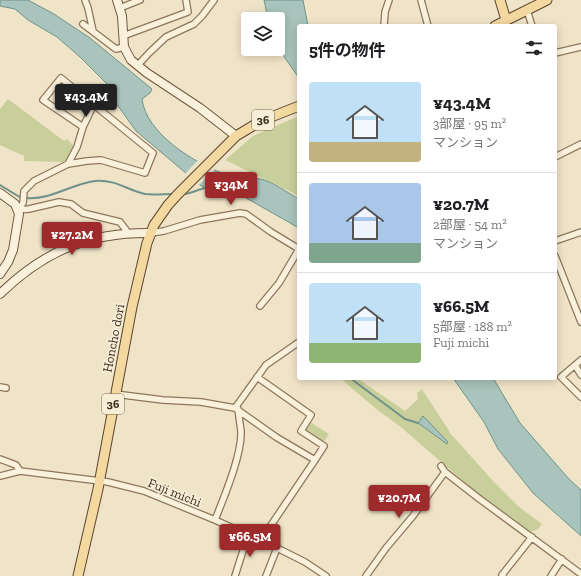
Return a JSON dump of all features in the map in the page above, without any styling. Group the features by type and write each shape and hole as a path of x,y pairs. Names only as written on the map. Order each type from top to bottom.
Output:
{"main road":[{"path":"500,0 506,20"},
{"path":"499,24 546,0"},
{"path":"119,4 123,26 124,47 128,56 137,66 200,108 236,136"},
{"name":"36","path":"236,136 261,121 296,107"},
{"name":"Honcho dori","path":"78,576 99,481 132,307 151,233 154,225 168,205 236,136"},
{"path":"0,193 15,204 18,210 18,225 13,250 8,262 0,274"},
{"path":"0,294 35,264 64,248 97,238 151,233"}],"street":[{"path":"85,0 94,32"},
{"path":"119,4 140,0"},
{"path":"123,36 188,12 186,0"},
{"path":"137,66 166,37 194,24 214,0"},
{"path":"384,24 385,12 389,0"},
{"path":"421,0 427,24"},
{"path":"527,10 531,24"},
{"path":"83,24 116,50 124,47"},
{"path":"557,53 581,47"},
{"path":"18,210 23,203 24,191 34,180 68,164 102,160 145,173 153,153 61,78 43,100 83,127"},
{"path":"68,164 78,147 83,127 94,104"},
{"path":"557,156 581,144"},
{"path":"18,210 59,202 71,204 83,213 120,222 129,234"},
{"path":"151,233 170,230 200,220 240,213 246,214 297,248"},
{"path":"557,240 581,232"},
{"path":"260,306 279,283 297,252"},
{"path":"557,261 579,312 581,322"},
{"path":"215,520 233,472 239,448 241,432 236,409 266,365 297,343"},
{"path":"581,360 562,377 581,397"},
{"path":"575,366 581,375"},
{"path":"257,377 311,415 301,431 324,446 261,540"},
{"path":"115,394 163,400 201,402 236,409 276,437 315,460"},
{"path":"0,458 16,466 20,471 0,476"},
{"path":"441,466 445,472 562,559 581,575"},
{"name":"Fuji michi","path":"20,471 108,482 144,491 261,540 305,562 326,576"},
{"path":"366,576 445,472"},
{"path":"235,576 248,535"},
{"path":"503,576 502,575 532,537"},
{"path":"266,576 277,548"},
{"path":"551,576 562,559"}],"green space":[{"path":"8,99 64,141 67,139 75,147 71,155 64,162 24,161 24,156 0,145 0,109"},
{"path":"297,117 297,195 225,160 253,136"},
{"path":"342,380 360,380 405,411 418,399 417,393 422,389 451,434 494,482 518,506 542,524 538,529 529,533 464,482 402,428 375,408"},
{"path":"310,422 329,434 323,443 304,431"}],"water":[{"path":"0,0 28,0 54,14 90,38 152,89 150,93 142,99 145,111 161,134 173,145 185,154 210,168 234,177 266,180 297,198 297,227 232,190 213,191 200,185 136,131 113,99 111,88 80,57 57,37 28,20 15,9 0,6"},
{"path":"264,0 303,0 308,24 297,24 297,75 284,56 285,56 285,12 267,12"},
{"path":"454,380 494,380 520,423 569,479 581,490 581,536 533,493 498,449 484,422"},
{"path":"423,416 448,442 447,444 418,423"}],"pier":[{"path":"199,159 216,168 198,186 184,175"}],"waterway":[{"path":"27,198 44,197 78,185 95,181 115,183 145,194 173,194"},
{"path":"0,185 23,199"},
{"path":"183,194 206,188"},
{"path":"353,380 405,419 418,423"}]}
